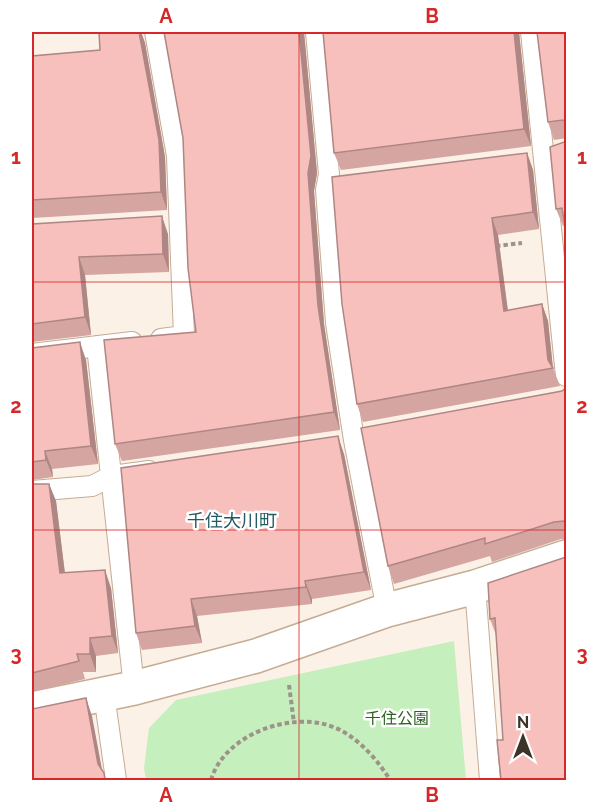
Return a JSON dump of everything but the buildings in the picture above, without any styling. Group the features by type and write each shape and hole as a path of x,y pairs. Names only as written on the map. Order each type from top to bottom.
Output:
{"street":[{"path":"32,709 119,691 256,656 387,610 475,587 567,557"}],"lane":[{"path":"32,354 184,336 177,156 155,32"},
{"path":"316,32 336,323 354,440 387,610"},
{"path":"531,32 567,376"},
{"path":"328,184 352,181"},
{"path":"157,222 180,221"},
{"path":"97,346 112,476 119,691 116,780"},
{"path":"331,444 354,440 363,434 375,432"},
{"path":"32,491 92,486 112,476 170,468"},
{"path":"475,587 490,780"}],"path":[{"path":"494,246 552,239"},
{"path":"211,780 213,771 240,740 271,725 309,721 342,731 380,763 390,780"}],"green space":[{"name":"千住公園","path":"454,641 466,780 146,780 144,768 149,728 176,700"}],"district":[{"name":"千住大川町","path":"232,520"}]}
